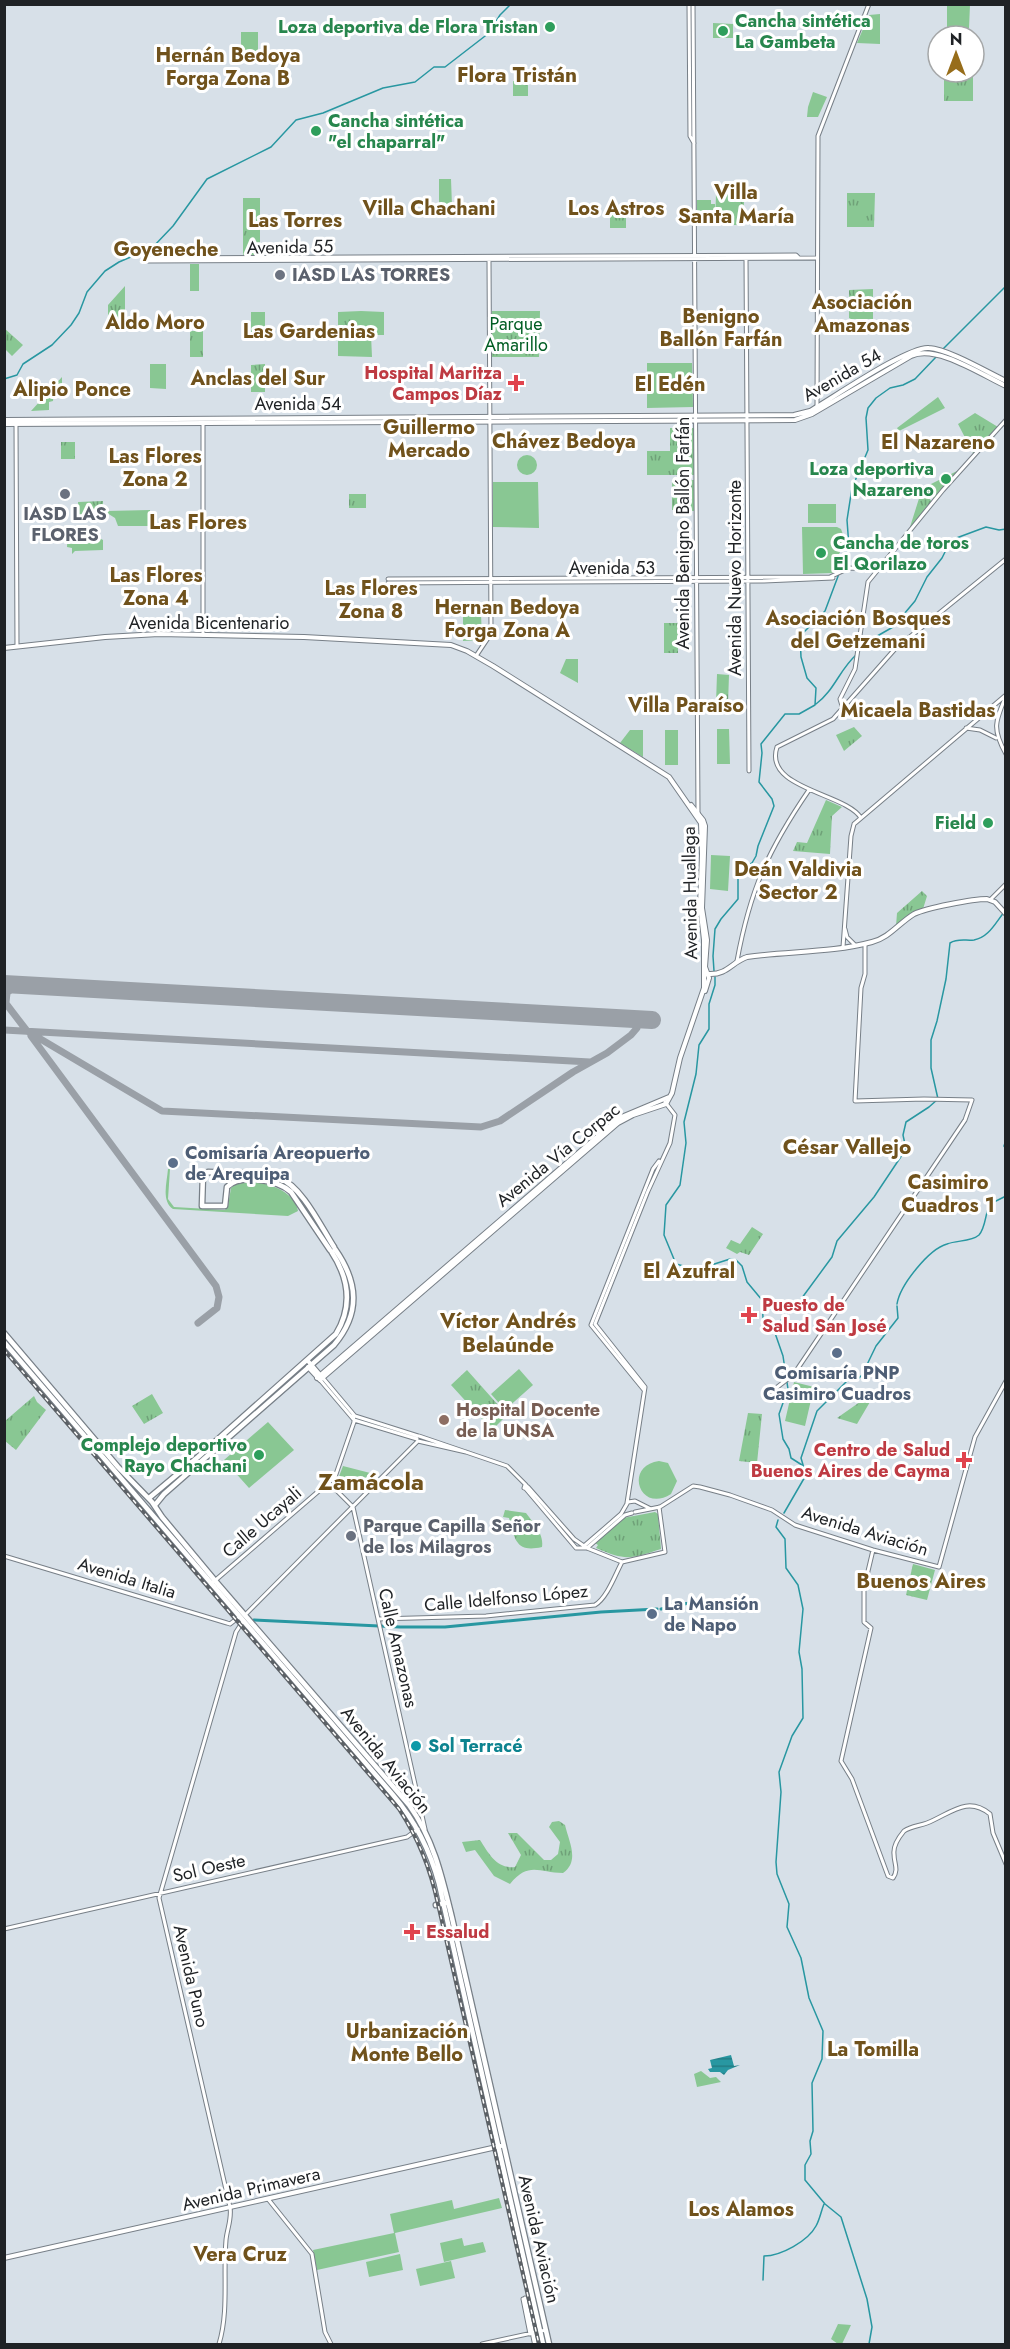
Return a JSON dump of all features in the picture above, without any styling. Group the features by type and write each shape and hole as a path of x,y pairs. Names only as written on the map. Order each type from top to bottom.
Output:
{"main road":[{"name":"Avenida 54","path":"748,418 794,415 817,407 909,352 924,348 935,349 1005,381"},
{"name":"Avenida 54","path":"4,422 105,419 203,421 748,418 795,420 807,417 911,356 923,352 940,355 1005,386"},
{"name":"Avenida 54","path":"203,421 221,423 491,419"},
{"path":"4,422 203,421"},
{"name":"Avenida Bicentenario","path":"4,648 135,635 259,636 440,643 458,647 667,776 697,815"},
{"name":"Avenida Huallaga","path":"670,1097 683,1047 708,975 705,968 706,940 702,908 705,826 697,815"},
{"path":"708,975 726,972 737,961 747,957 865,944 883,938 919,912 982,899 993,901 1005,914"},
{"name":"Avenida Vía Corpac","path":"320,1378 618,1123 665,1102 670,1097"},
{"path":"147,1510 155,1505 198,1460 338,1340 351,1315 352,1284 333,1249 291,1192 271,1181 240,1179 232,1182 226,1189 225,1205 222,1207 202,1206 203,1174 207,1172 273,1176 286,1181 297,1191 326,1239"},
{"name":"Avenida Aviación","path":"4,1333 138,1489 155,1505 242,1618 383,1779 409,1805 425,1829 438,1861 546,2344"},
{"name":"Avenida Aviación","path":"4,1342 147,1510 213,1582"},
{"path":"308,1364 320,1378"},
{"path":"143,1504 156,1491 198,1460"},
{"path":"138,1489 149,1493 156,1491"},
{"path":"159,1513 159,1503 164,1494"},
{"name":"Avenida Aviación","path":"383,1779 418,1829 431,1857 446,1903"},
{"path":"436,1905 446,1903"},
{"name":"Avenida Primavera","path":"4,2258 501,2146"},
{"path":"532,2334 534,2344"}],"street":[{"name":"Avenida Benigno Ballón Farfán","path":"691,4 695,257 697,815"},
{"path":"817,407 818,136 869,4"},
{"name":"Avenida 55","path":"489,258 151,258 147,261 746,257 796,255 816,258"},
{"name":"Avenida Nuevo Horizonte","path":"746,257 749,769"},
{"path":"476,656 491,631 489,258"},
{"path":"868,582 943,490 1005,420"},
{"path":"203,421 203,635"},
{"path":"15,423 17,646"},
{"path":"861,818 846,806 809,790 784,775 776,759 779,745 829,722 895,649 1005,559"},
{"name":"Avenida 53","path":"388,581 823,580 853,568 869,568"},
{"path":"843,709 840,699 852,676 869,568 879,569"},
{"path":"259,630 259,636"},
{"path":"843,947 851,834 854,824 1005,695"},
{"path":"1005,695 996,722 998,739 1005,754"},
{"path":"965,729 980,730 998,739"},
{"path":"737,961 748,911 760,873 781,831 809,790"},
{"path":"993,901 1005,884"},
{"path":"844,927 847,937 855,945"},
{"path":"771,1392 792,1376 965,1120 972,1100 855,1101 861,988 866,974 865,944"},
{"path":"576,1548 586,1546 621,1514 626,1505 644,1390 591,1325 653,1169 661,1161 670,1143 675,1115 665,1102"},
{"path":"320,1378 353,1415 420,1438"},
{"path":"320,1378 354,1420 507,1466 521,1479 576,1548"},
{"name":"Avenida Aviación","path":"633,1512 659,1507 693,1486 704,1487 772,1510 795,1525 939,1568 975,1437 1005,1381"},
{"name":"Calle Ucayali","path":"213,1582 336,1475 354,1420 353,1415"},
{"path":"242,1618 420,1438"},
{"path":"328,1482 352,1507"},
{"path":"526,1487 569,1535 593,1551 621,1562 665,1552 659,1507"},
{"path":"576,1548 586,1546 638,1507 629,1488"},
{"path":"626,1505 636,1502 651,1509"},
{"path":"626,1505 628,1511 633,1512"},
{"name":"Calle Amazonas","path":"352,1507 425,1829"},
{"path":"873,1550 864,1588 864,1622 870,1628 842,1762 852,1779 872,1839 888,1876 893,1878 897,1868 894,1850 904,1831 928,1823 965,1805 976,1806 990,1814 993,1833 1005,1864"},
{"name":"Avenida Italia","path":"4,1556 226,1623 230,1624 242,1618"},
{"name":"Calle Idelfonso López","path":"378,1621 486,1616 599,1603 621,1562"},
{"name":"Avenida Puno","path":"219,2344 225,2296 226,2240 231,2207 159,1894 242,1618"},
{"name":"Sol Oeste","path":"4,1929 407,1837 418,1829"},
{"path":"267,2199 312,2254 325,2332 331,2344"},
{"path":"524,2299 532,2334"},
{"path":"482,2344 543,2331"}],"green space":[{"path":"947,5 970,5 969,24 947,24"},
{"path":"880,14 880,44 857,43 869,15"},
{"name":"Cancha sintética La Gambeta","path":"713,23 733,24 733,38 713,38"},
{"path":"241,32 258,32 258,57 241,57"},
{"name":"Flora Tristán","path":"513,81 528,81 528,96 513,96"},
{"path":"944,84 973,84 973,101 944,101"},
{"path":"813,92 827,97 818,117 807,117 808,107"},
{"path":"439,179 451,179 452,206 439,206"},
{"path":"847,193 875,193 874,227 847,227"},
{"path":"716,194 744,194 744,225 715,225"},
{"path":"243,198 260,198 260,224 243,224"},
{"path":"697,200 711,200 711,204 715,204 715,210 707,210 707,225 697,225"},
{"path":"610,214 626,214 626,228 610,228"},
{"path":"243,224 260,224 260,255 243,255"},
{"path":"190,264 199,264 199,291 190,291"},
{"path":"125,286 125,322 108,321 108,305"},
{"path":"873,289 873,319 849,318 849,290"},
{"path":"361,311 384,312 384,335 371,335 372,357 338,356 338,336 361,336"},
{"name":"Las Gardenias","path":"361,311 361,336 338,336 338,312"},
{"name":"Parque Amarillo","path":"492,311 540,311 539,357 492,357"},
{"name":"Anclas del Sur","path":"251,312 265,312 265,339 251,339"},
{"path":"4,328 23,345 12,356 5,349"},
{"path":"190,331 203,331 203,357 190,357"},
{"path":"647,363 692,363 693,407 647,408"},
{"path":"150,364 166,364 166,389 150,388"},
{"path":"265,364 265,392 251,392 251,365"},
{"path":"62,377 62,388 54,388 53,401 49,402 49,410 31,411"},
{"path":"938,397 945,408 899,431 897,428"},
{"path":"975,413 998,427 975,454 958,424"},
{"path":"670,428 694,428 694,475 647,475 647,451 670,451"},
{"path":"61,442 75,442 75,459 61,459"},
{"path":"527,455 534,458 537,465 534,472 527,475 520,472 517,465 520,458"},
{"name":"Loza deportiva Nazareno","path":"959,470 934,499 923,488"},
{"path":"672,480 694,480 694,511 672,510"},
{"path":"493,482 538,482 539,528 493,527"},
{"path":"922,489 932,502 911,528 910,527"},
{"path":"349,494 366,494 366,508 349,508"},
{"path":"103,501 103,513 93,518 79,518 78,502"},
{"path":"808,504 836,504 836,523 808,523"},
{"path":"150,510 150,526 118,526 115,518 107,513 107,511"},
{"path":"68,527 89,527 95,536 103,540 103,550 75,551 72,554 72,548 67,547"},
{"name":"Cancha de toros El Qorilazo","path":"802,527 841,529 846,543 837,557 833,573 803,574"},
{"path":"481,613 482,640 463,641 463,614"},
{"path":"664,623 678,623 678,653 664,653"},
{"path":"566,659 578,659 578,683 560,673"},
{"path":"717,674 729,675 728,704 716,703"},
{"path":"854,727 862,736 844,751 836,735"},
{"path":"717,729 729,729 730,764 717,764"},
{"path":"630,730 643,730 643,757 620,743"},
{"path":"665,730 678,730 678,765 665,765"},
{"path":"826,800 842,807 832,816 830,854 793,851 797,842 807,843"},
{"path":"711,855 730,856 728,891 710,889"},
{"path":"922,891 927,896 923,909 912,913 896,926 897,913"},
{"path":"168,1169 170,1169 168,1199 174,1207 225,1210 228,1206 231,1188 247,1182 279,1189 295,1202 298,1211 288,1216 173,1209 169,1206 166,1196"},
{"path":"752,1227 763,1234 749,1255 740,1252 737,1254 726,1248 731,1240 740,1244"},
{"path":"519,1369 533,1385 505,1410 491,1394"},
{"path":"467,1370 507,1415 492,1430 451,1385"},
{"path":"794,1382 814,1387 805,1426 785,1421"},
{"path":"877,1390 857,1424 837,1418"},
{"path":"152,1394 163,1413 144,1424 132,1406"},
{"path":"34,1396 46,1410 16,1450 5,1441 5,1421"},
{"path":"748,1413 762,1414 757,1463 739,1461"},
{"name":"Complejo deportivo Rayo Chachani","path":"268,1422 294,1450 249,1488 224,1460"},
{"path":"659,1461 668,1463 677,1481 671,1494 660,1499 644,1494 639,1479 641,1471 648,1465"},
{"path":"343,1466 378,1475 369,1486 356,1479 338,1479"},
{"path":"505,1510 526,1513 540,1533 542,1547 527,1548 518,1543 509,1518 503,1517"},
{"path":"655,1512 658,1514 661,1549 642,1555 622,1557 596,1548 598,1545 595,1543 623,1518"},
{"path":"913,1564 935,1570 927,1600 906,1595"},
{"path":"559,1821 565,1825 572,1851 571,1863 563,1873 529,1870 510,1884 494,1876 475,1850 466,1852 462,1842 480,1840 498,1863 515,1867 521,1855 508,1833 517,1833 544,1860 551,1860 558,1854 560,1842 549,1827 552,1822"},
{"path":"701,2071 710,2078 716,2077 721,2082 697,2087 694,2074"},
{"path":"499,2198 502,2208 395,2233 399,2252 317,2270 313,2250 394,2233 390,2214 452,2200 454,2209"},
{"path":"462,2238 464,2246 483,2242 486,2252 444,2262 440,2243"},
{"path":"400,2254 403,2270 369,2277 366,2262"},
{"path":"451,2261 455,2278 420,2286 416,2269"},
{"path":"838,2324 851,2325 842,2344 831,2339"}],"water":[{"path":"731,2055 734,2066 740,2065 728,2070 724,2075 720,2072 710,2072 708,2069 712,2068 710,2060"}],"waterway":[{"path":"4,379 17,375 23,364 52,345 71,325 79,313 87,292 105,271 119,262 152,248 173,226 207,179 271,147 296,120 323,113 383,88 415,82 434,67 445,67 489,33 500,15 511,4"},
{"path":"943,349 1006,286"},
{"path":"714,971 715,929 738,899 738,871 752,863 756,856 774,806 772,799 759,782 761,744 785,714 799,714 815,705 816,688 807,678 801,657 800,636 825,611 849,547 847,520 852,488 868,450 866,418 868,408 876,398 890,388 915,379 936,357"},
{"path":"859,651 872,639 893,627 915,601 927,577 942,558 951,540 986,527 1006,529"},
{"path":"816,704 828,693 856,655"},
{"path":"773,1331 775,1326 796,1306 832,1257 837,1241 874,1197 906,1149 903,1135 906,1122 938,1099 931,1068 931,1040 946,979 950,943 959,940 974,940 984,936 1006,910"},
{"path":"715,977 709,1004 709,1029 699,1045 696,1074 684,1122 686,1143 680,1185 666,1205 664,1235 676,1264 691,1268 705,1267 730,1259 736,1260 742,1266 747,1282 762,1300 763,1318 775,1333 783,1356 788,1389 779,1414 783,1439 791,1458 802,1465"},
{"path":"1006,1140 1004,1146 1006,1149"},
{"path":"897,1304 909,1278 924,1260 940,1247 979,1235 990,1204 1006,1196"},
{"path":"784,1513 806,1475 801,1458 817,1411 847,1381 857,1380 862,1375 876,1346 898,1318 897,1306"},
{"path":"778,1520 776,1527 785,1539 786,1568 798,1585 803,1609 799,1652 802,1669 803,1718 792,1736 779,1772 781,1792 777,1874 789,1904 787,1927 801,1958 809,1998 823,2031 822,2059 812,2083 813,2131 810,2141 811,2154 805,2165 805,2180 825,2204 841,2217 867,2299 872,2327 869,2344"},
{"path":"661,1609 689,1603"},
{"path":"254,1620 445,1627 657,1609"},
{"path":"763,2280 764,2256 786,2250 807,2237 819,2221 824,2204"}],"taxiway":[{"path":"6,1002 7,993 17,984"},
{"path":"4,1001 27,1031 162,1111 481,1127 500,1121 573,1072 607,1053 637,1028 636,1023 631,1019"},
{"path":"4,1030 590,1062"},
{"path":"31,1036 216,1286 219,1297 217,1308 198,1323"}],"runway":[{"path":"4,984 652,1020"}],"railway":[{"path":"4,1350 399,1809 412,1832 423,1855 435,1891 539,2344"}],"place":[{"name":"Loza deportiva de Flora Tristan","path":"550,27"},
{"name":"Cancha sintética La Gambeta","path":"723,31"},
{"name":"Cancha sintética \"el chaparral\"","path":"316,131"},
{"name":"IASD LAS TORRES","path":"280,275"},
{"name":"Hospital Maritza Campos Díaz","path":"516,383"},
{"name":"Loza deportiva Nazareno","path":"946,479"},
{"name":"IASD LAS FLORES","path":"65,494"},
{"name":"Cancha de toros El Qorilazo","path":"821,553"},
{"name":"Field","path":"988,823"},
{"name":"Comisaría Areopuerto de Arequipa","path":"173,1163"},
{"name":"Puesto de Salud San José","path":"749,1315"},
{"name":"Comisaría PNP Casimiro Cuadros","path":"837,1353"},
{"name":"Hospital Docente de la UNSA","path":"444,1420"},
{"name":"Complejo deportivo Rayo Chachani","path":"259,1455"},
{"name":"Centro de Salud Buenos Aires de Cayma","path":"964,1460"},
{"name":"Parque Capilla Señor de los Milagros","path":"351,1536"},
{"name":"La Mansión de Napo","path":"652,1614"},
{"name":"Sol Terracé","path":"416,1746"},
{"name":"Essalud","path":"412,1932"}],"district":[{"name":"Hernán Bedoya Forga Zona B","path":"228,66"},
{"name":"Flora Tristán","path":"517,75"},
{"name":"Villa Santa María","path":"736,204"},
{"name":"Villa Chachani","path":"429,208"},
{"name":"Los Astros","path":"616,208"},
{"name":"Las Torres","path":"295,220"},
{"name":"Goyeneche","path":"166,249"},
{"name":"Asociación Amazonas","path":"862,314"},
{"name":"Aldo Moro","path":"155,322"},
{"name":"Benigno Ballón Farfán","path":"721,328"},
{"name":"Las Gardenias","path":"309,331"},
{"name":"Anclas del Sur","path":"258,378"},
{"name":"El Edén","path":"670,384"},
{"name":"Alipio Ponce","path":"72,389"},
{"name":"Guillermo Mercado","path":"429,438"},
{"name":"Chávez Bedoya","path":"564,441"},
{"name":"El Nazareno","path":"938,442"},
{"name":"Las Flores Zona 2","path":"155,468"},
{"name":"Las Flores","path":"198,522"},
{"name":"Las Flores Zona 4","path":"156,586"},
{"name":"Las Flores Zona 8","path":"371,600"},
{"name":"Hernan Bedoya Forga Zona A","path":"507,618"},
{"name":"Asociación Bosques del Getzemani","path":"858,630"},
{"name":"Villa Paraíso","path":"686,705"},
{"name":"Micaela Bastidas","path":"918,710"},
{"name":"Deán Valdivia Sector 2","path":"798,880"},
{"name":"César Vallejo","path":"847,1147"},
{"name":"Casimiro Cuadros 1","path":"948,1194"},
{"name":"El Azufral","path":"689,1271"},
{"name":"Víctor Andrés Belaúnde","path":"508,1333"},
{"name":"Zamácola","path":"371,1482"},
{"name":"Buenos Aires","path":"921,1581"},
{"name":"Urbanización Monte Bello","path":"407,2042"},
{"name":"La Tomilla","path":"873,2049"},
{"name":"Los Alamos","path":"741,2209"},
{"name":"Vera Cruz","path":"240,2254"}]}
